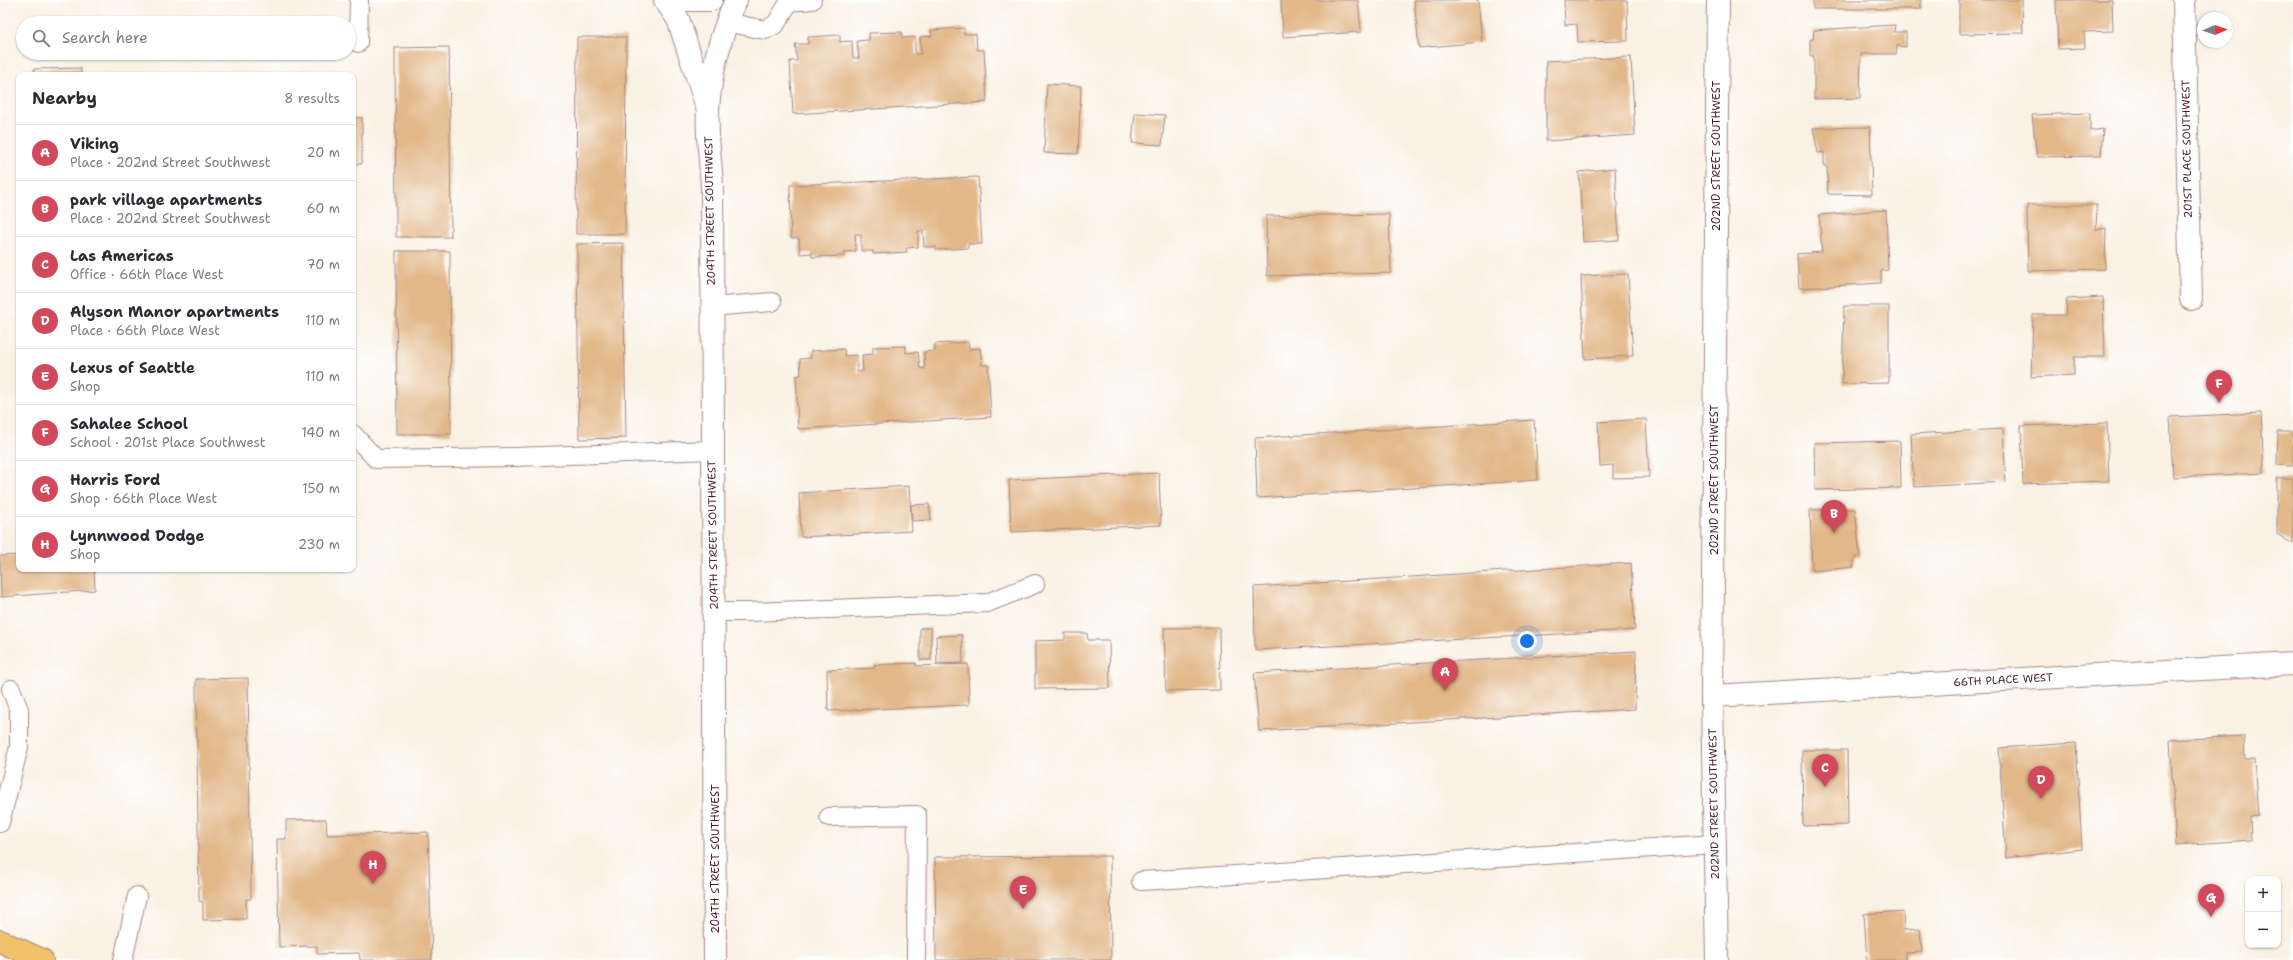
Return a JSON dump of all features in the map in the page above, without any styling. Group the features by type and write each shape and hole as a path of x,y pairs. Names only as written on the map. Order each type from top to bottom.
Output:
{"highway":[{"path":"0,941 42,960"}],"street":[{"name":"204TH STREET SOUTHWEST","path":"665,0 678,19 708,110"},
{"path":"688,0 711,0"},
{"name":"204TH STREET SOUTHWEST","path":"715,960 712,187 708,110 718,54 726,22 736,0"},
{"name":"202ND STREET SOUTHWEST","path":"1717,960 1712,696 1718,0"},
{"name":"201ST PLACE SOUTHWEST","path":"2184,0 2190,299"},
{"name":"66TH PLACE WEST","path":"1712,696 2293,664"}],"lane":[{"path":"358,43 360,0"},
{"path":"726,22 765,30 776,24 789,2 812,0"},
{"path":"712,307 772,302"},
{"path":"356,437 376,459 514,457 712,450"},
{"path":"714,612 987,603 1035,584"},
{"path":"0,823 19,747 20,710 11,689"},
{"path":"829,817 917,815 916,960"},
{"path":"1141,881 1715,844"},
{"path":"123,960 137,896"}],"building":[{"path":"1281,0 1358,0 1361,32 1283,37"},
{"path":"1414,0 1478,0 1482,42 1419,48"},
{"path":"1564,0 1627,0 1628,41 1578,42 1577,24 1565,25"},
{"path":"1813,0 1921,0 1921,9 1813,9"},
{"path":"1959,0 2022,0 2023,33 1959,34"},
{"path":"2056,0 2112,0 2113,31 2084,32 2085,48 2058,49"},
{"path":"1895,25 1894,32 1906,32 1906,47 1897,46 1896,54 1861,54 1860,98 1814,99 1814,56 1810,56 1810,40 1813,39 1814,30"},
{"path":"964,28 964,34 976,34 977,50 984,50 987,102 793,114 790,61 797,61 795,44 808,44 808,37 840,35 840,42 852,41 853,58 859,58 857,41 869,40 869,33 902,32 902,38 915,37 915,54 921,54 920,37 932,36 931,30"},
{"path":"577,37 626,37 625,234 576,234"},
{"path":"449,47 451,237 396,237 395,48"},
{"path":"1631,57 1635,135 1546,141 1546,61"},
{"path":"81,68 81,72 34,72 34,69"},
{"path":"1047,84 1081,86 1078,154 1044,153"},
{"path":"1135,113 1165,115 1162,145 1132,143"},
{"path":"2090,113 2090,131 2103,129 2101,156 2037,157 2032,115"},
{"path":"356,118 362,118 362,164 356,164"},
{"path":"1870,127 1872,195 1828,194 1827,166 1824,165 1824,152 1818,153 1813,128"},
{"path":"1615,168 1619,240 1583,242 1579,172"},
{"path":"978,177 982,244 968,244 968,248 936,250 936,247 924,247 923,231 918,231 918,247 906,248 907,252 873,254 873,251 861,251 861,234 855,234 856,251 844,252 845,256 812,257 812,253 800,254 799,238 791,238 790,185"},
{"path":"2027,205 2097,205 2096,230 2106,228 2105,269 2028,271"},
{"path":"1886,210 1888,270 1881,271 1881,283 1799,288 1797,254 1822,252 1819,215"},
{"path":"1389,214 1391,273 1267,276 1266,216"},
{"path":"623,243 626,438 579,439 577,244"},
{"path":"396,251 450,251 451,434 397,434"},
{"path":"1628,274 1633,356 1585,359 1581,276"},
{"path":"2103,297 2105,357 2074,357 2074,375 2031,377 2033,315 2066,315 2067,299"},
{"path":"1844,306 1889,306 1889,383 1842,384"},
{"path":"968,342 969,349 980,348 982,365 988,365 991,417 798,429 796,376 801,375 800,359 811,358 811,351 844,349 845,356 857,355 857,372 863,371 862,355 873,354 873,347 906,346 906,353 918,352 920,368 925,369 924,352 935,351 935,344"},
{"path":"2261,413 2264,473 2173,477 2170,417"},
{"path":"1646,419 1649,477 1613,478 1613,465 1600,466 1598,422"},
{"path":"1534,420 1538,480 1257,498 1255,438"},
{"path":"2107,423 2109,481 2023,484 2021,426"},
{"path":"2003,429 2006,482 1914,487 1911,434"},
{"path":"2278,432 2293,432 2293,466 2277,465"},
{"path":"1900,441 1901,488 1815,490 1814,443"},
{"path":"1159,473 1161,525 1011,532 1009,480"},
{"path":"2277,478 2293,478 2293,544 2277,534"},
{"path":"909,486 912,531 801,537 799,493"},
{"path":"929,504 931,520 912,521 911,505"},
{"path":"1855,509 1860,556 1854,558 1854,567 1812,571 1810,510"},
{"path":"16,555 16,572 94,572 95,590 1,597 0,556"},
{"path":"1631,563 1635,630 1255,650 1254,587"},
{"path":"1219,627 1220,690 1166,691 1164,628"},
{"path":"920,628 931,628 931,660 920,660"},
{"path":"1065,633 1087,633 1088,640 1109,640 1110,688 1035,689 1035,641 1065,640"},
{"path":"962,635 963,663 937,664 936,636"},
{"path":"1636,651 1635,709 1259,731 1254,673"},
{"path":"916,663 916,666 968,664 969,705 828,711 827,670 874,668 874,665"},
{"path":"248,678 251,899 246,899 246,919 203,920 203,902 199,901 196,679"},
{"path":"2244,736 2245,759 2254,759 2258,816 2250,817 2251,840 2176,845 2170,740"},
{"path":"2076,743 2082,849 2006,858 1999,748"},
{"path":"1802,750 1847,750 1848,825 1803,826"},
{"path":"326,819 327,835 428,832 432,960 360,960 359,953 317,954 317,946 279,947 277,839 286,839 286,820"},
{"path":"1110,856 1111,960 936,960 935,857"},
{"path":"1903,911 1904,930 1920,929 1922,952 1905,953 1905,960 1867,960 1864,914"}],"place":[{"name":"Sahalee School","path":"2219,403"},
{"name":"park village apartments","path":"1834,533"},
{"name":"Viking","path":"1445,691"},
{"name":"Las Americas","path":"1825,787"},
{"name":"Alyson Manor apartments","path":"2041,799"},
{"name":"Lynnwood Dodge","path":"373,884"},
{"name":"Lexus of Seattle","path":"1023,909"},
{"name":"Harris Ford","path":"2211,917"}]}
